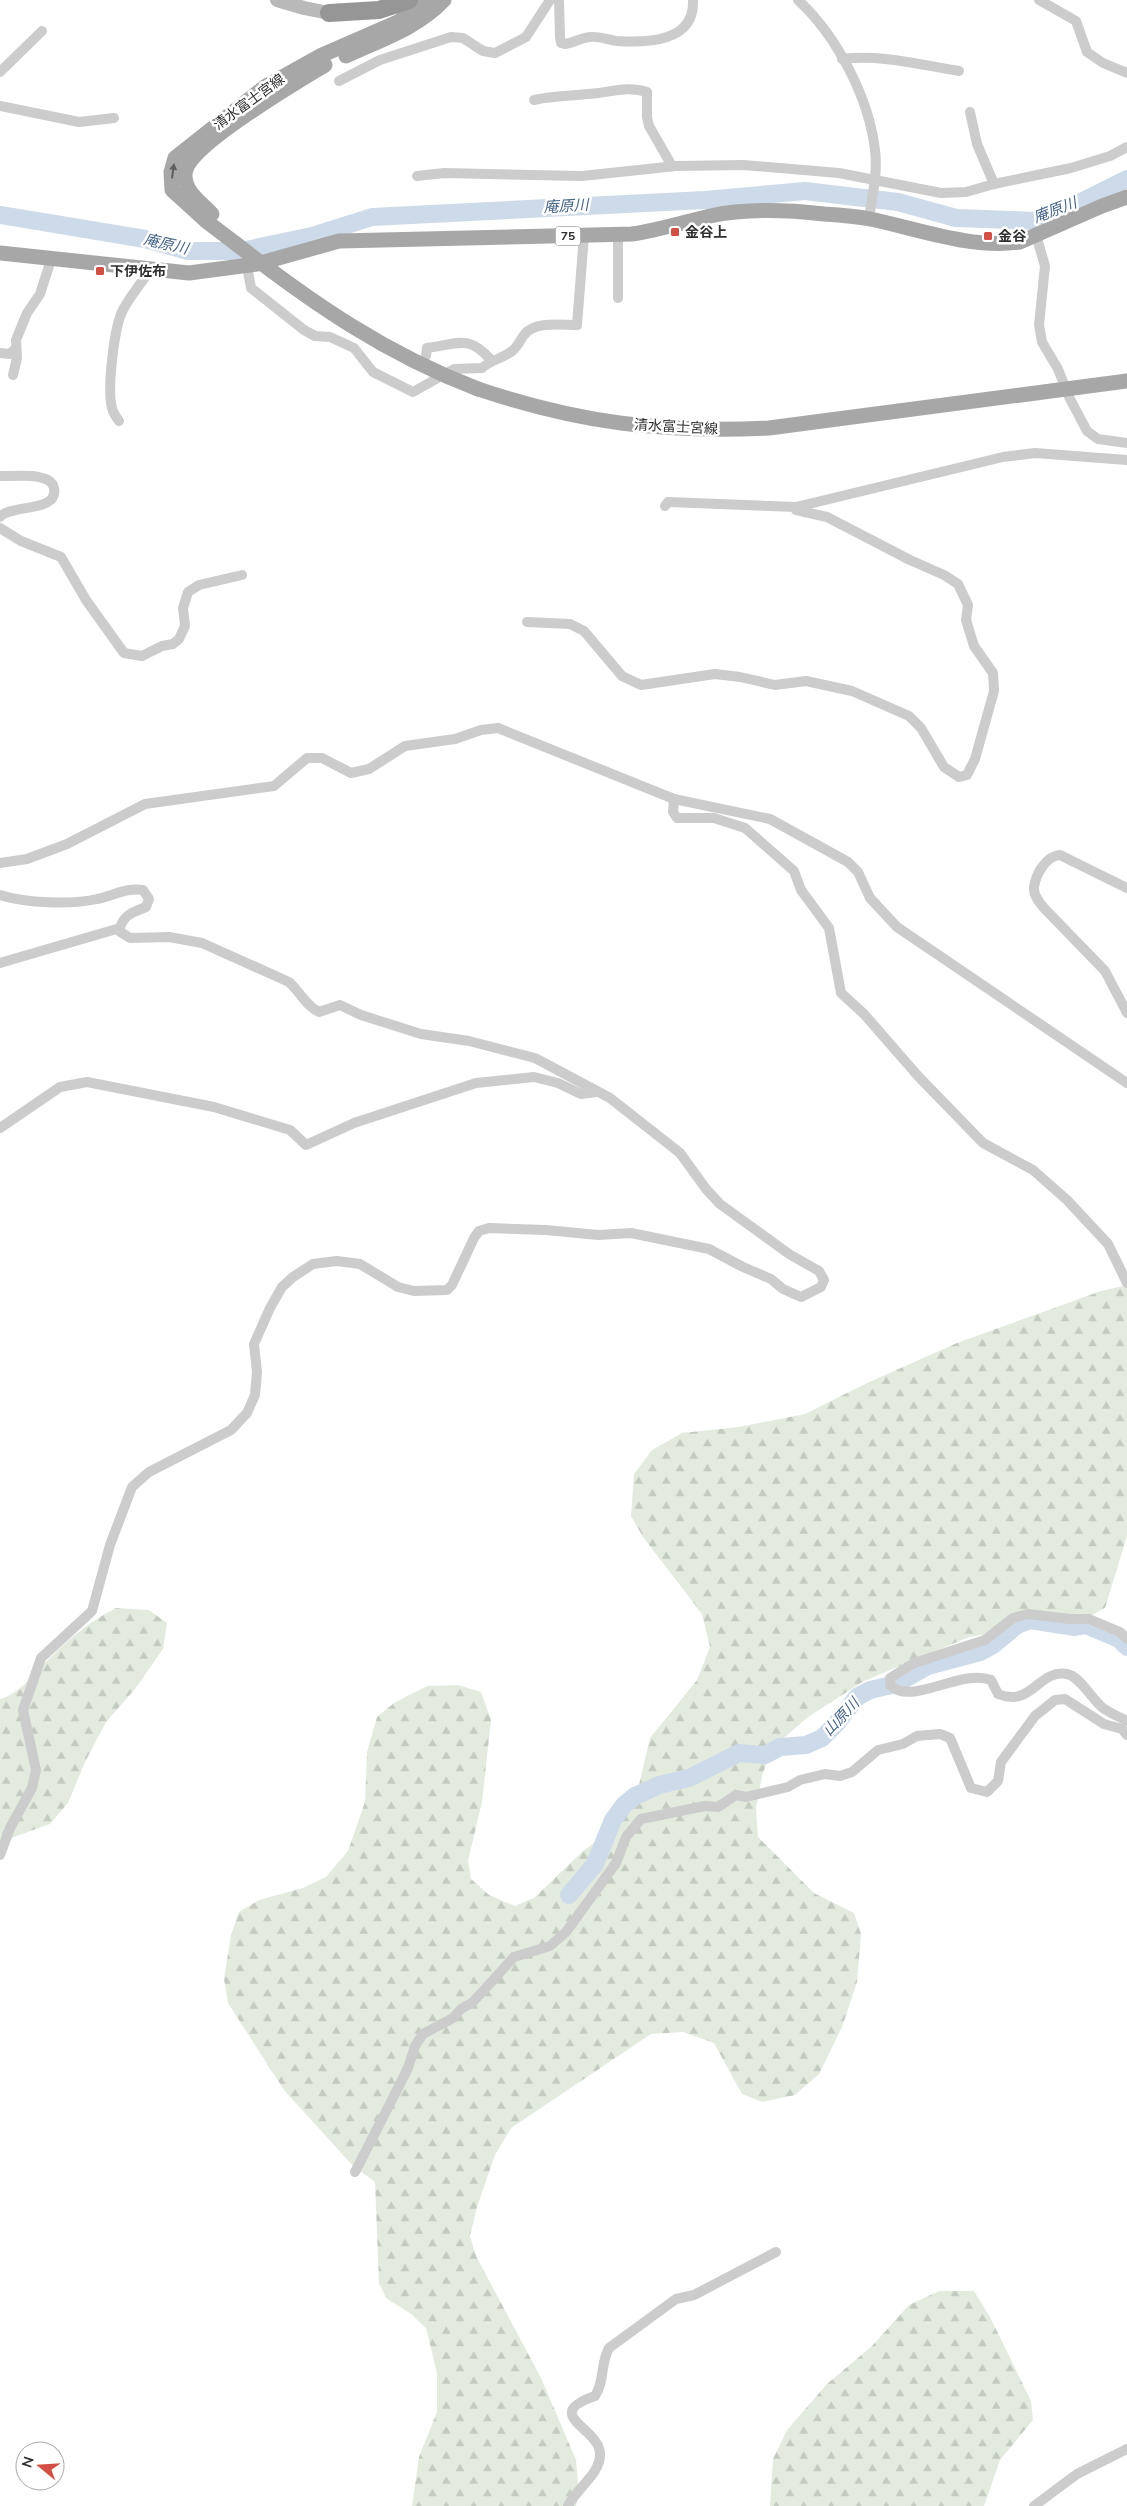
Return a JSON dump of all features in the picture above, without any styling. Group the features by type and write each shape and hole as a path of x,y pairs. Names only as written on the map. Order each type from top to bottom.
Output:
{"highway":[{"path":"329,6 348,10 384,0"},
{"path":"329,6 379,10 392,8 409,0"}],"main road":[{"name":"清水富士宮線","path":"323,61 398,22 428,0"},
{"name":"清水富士宮線","path":"444,0 426,16 403,30 323,61 266,86 175,158 171,172 172,190 206,221 285,282 346,324 421,365 478,389 565,414 604,422 685,430 769,428 1127,381"},
{"name":"75","path":"0,253 51,260 197,272 247,266 340,241 618,235 662,230 711,216 762,211 822,213 869,219 952,238 994,244 1020,242 1127,197"}],"street":[{"path":"277,0 304,8 329,6"},
{"path":"339,81 380,60 451,37 463,38 483,51 495,53 526,38 550,0"},
{"path":"559,0 560,37 561,42 565,44 590,36 616,41 664,40 679,33 689,20 693,0"},
{"path":"798,0 822,23 864,103 875,152 875,182 869,219"},
{"path":"1039,0 1076,21 1087,52 1103,63 1127,73"},
{"path":"0,72 42,31"},
{"path":"842,59 869,58 958,71"},
{"path":"534,100 564,94 589,94 632,89 647,92 649,126 672,166"},
{"path":"0,106 79,122 114,118"},
{"path":"970,112 977,144 994,184"},
{"path":"417,176 444,173 582,176 672,166 712,164 801,168 941,193 966,192 994,184 1071,168 1110,156 1127,147"},
{"path":"247,266 251,288 304,330 315,336 330,337 354,348 373,372 413,392 454,369 482,368 491,360 512,352 524,333 530,329 539,326 577,325 584,235"},
{"path":"618,235 618,298"},
{"path":"1036,236 1045,266 1039,325 1042,342 1058,369 1065,388 1087,432 1098,439 1127,443"},
{"path":"13,376 17,358 15,349 19,331 40,294 51,260"},
{"path":"119,421 112,411 109,390 113,370 113,349 123,308 151,269"},
{"path":"426,356 427,348 466,342 480,348 491,360"},
{"path":"0,353 10,354 15,349"},
{"path":"665,506 668,502 796,507 1003,457 1027,454 1127,460"},
{"path":"0,476 30,474 50,482 54,487 50,501 42,505 9,511 0,517"},
{"path":"527,622 570,624 584,631 622,676 641,685 715,674 740,677 775,685 806,681 852,690 909,716 921,728 944,767 959,777 967,775 976,759 994,691 993,673 974,646 966,620 968,605 958,584 944,575 910,560 827,517 796,510 796,507"},
{"path":"0,528 21,541 61,557 86,600 124,653 130,655 148,654 162,646 173,644 179,639 185,626 185,599 193,588 242,575"},
{"path":"0,863 27,859 67,844 145,804 274,786 307,758 322,758 351,773 369,769 405,746 455,738 481,730 498,728 674,799 770,819 848,862 858,872 870,898 897,927 1127,1084"},
{"path":"674,799 673,812 676,818 714,818 745,828 794,871 801,890 829,928 841,992 864,1014 918,1076 983,1143 1033,1170 1066,1200 1108,1244 1127,1283"},
{"path":"1127,888 1060,855 1052,856 1046,860 1034,886 1036,897 1044,908 1105,971 1127,1013"},
{"path":"0,895 13,899 53,902 96,900 134,888 143,890 149,899 146,907 128,914 122,920 120,931 130,938 169,937 202,943 289,982 300,992 310,1008 319,1012 340,1005 361,1015 421,1034 503,1049 535,1058 610,1098 680,1154 706,1189 720,1204 789,1254 819,1271 824,1280 821,1287 801,1297 783,1288 771,1279 709,1249 631,1233 598,1235 489,1228 479,1231 452,1285 447,1290 414,1291 398,1287 360,1264 337,1261 313,1264 292,1276 270,1308 254,1344 257,1372 255,1395 247,1413 231,1430 149,1472 132,1487 110,1546 92,1610 41,1658 23,1710 36,1770 32,1788 10,1828 0,1855"},
{"path":"0,963 120,928"},
{"path":"0,1128 60,1087 72,1083 87,1082 214,1107 290,1130 306,1145 354,1123 476,1083 534,1077 558,1083 581,1094 597,1092"},
{"path":"1127,1639 1120,1632 1089,1618 1070,1619 1028,1614 1013,1618 985,1640 914,1662 890,1678 890,1685 895,1690 907,1693 963,1677 981,1676 991,1680 998,1694 1008,1698 1024,1696 1050,1676 1066,1673 1076,1678 1103,1709 1127,1721"},
{"path":"355,2172 398,2088 415,2046 423,2034 453,2018 461,2009 473,2002 514,1957 550,1946 566,1932 616,1863 626,1837 641,1820 705,1806 718,1807 736,1795 746,1797 788,1787 800,1780 825,1774 840,1776 852,1772 878,1750 903,1744 917,1736 940,1734 950,1738 971,1788 987,1792 998,1781 1001,1762 1035,1716 1055,1700 1065,1699 1104,1724 1122,1728 1127,1735"},
{"path":"568,2506 575,2493 597,2465 601,2454 598,2445 576,2420 572,2413 573,2407 578,2401 595,2396 600,2388 604,2357 608,2348 676,2299 694,2295 776,2252"},
{"path":"1034,2506 1077,2474 1127,2449"}],"green space":[{"path":"1127,1285 1127,1536 1105,1608 1084,1619 969,1637 864,1681 808,1717 772,1748 762,1776 756,1808 758,1837 814,1893 854,1913 861,1934 857,1982 842,2027 819,2074 795,2095 762,2102 742,2094 714,2043 683,2032 651,2034 511,2128 495,2155 477,2207 470,2236 476,2256 541,2378 576,2460 579,2493 576,2506 412,2506 419,2457 437,2412 437,2373 426,2328 411,2314 386,2298 379,2283 375,2182 353,2166 284,2090 228,2003 224,1979 231,1935 239,1912 259,1900 303,1888 326,1877 348,1851 365,1802 367,1752 377,1717 394,1703 427,1686 458,1685 481,1692 491,1720 482,1802 468,1861 471,1879 489,1895 515,1906 534,1898 582,1852 616,1826 635,1802 650,1738 697,1680 710,1647 702,1614 643,1537 631,1516 634,1474 652,1450 682,1433 739,1427 805,1414 865,1384 957,1343 1101,1291"},
{"path":"116,1608 149,1610 167,1623 163,1649 135,1689 106,1722 85,1762 68,1803 50,1824 0,1842 0,1699 15,1692 60,1648 83,1629"},
{"path":"939,2291 974,2291 990,2317 1031,2401 1033,2420 1000,2460 984,2506 770,2506 773,2459 787,2430 827,2384 872,2346 909,2305"}],"waterway":[{"name":"庵原川","path":"0,215 145,239 188,251 241,251 312,236 372,217 705,200 805,191 898,202 956,218 1035,221 1077,204 1127,179"},
{"name":"山原川","path":"569,1895 595,1864 613,1820 624,1805 635,1796 659,1785 689,1778 739,1753 765,1755 780,1747 806,1745 822,1738 837,1723 857,1697 870,1690 896,1684 928,1666 980,1652 993,1645 1017,1625 1030,1620 1075,1627 1086,1625 1119,1639 1127,1647"}],"place":[{"name":"金谷上","path":"675,232"},
{"name":"金谷","path":"988,236"},
{"name":"下伊佐布","path":"100,271"}]}
